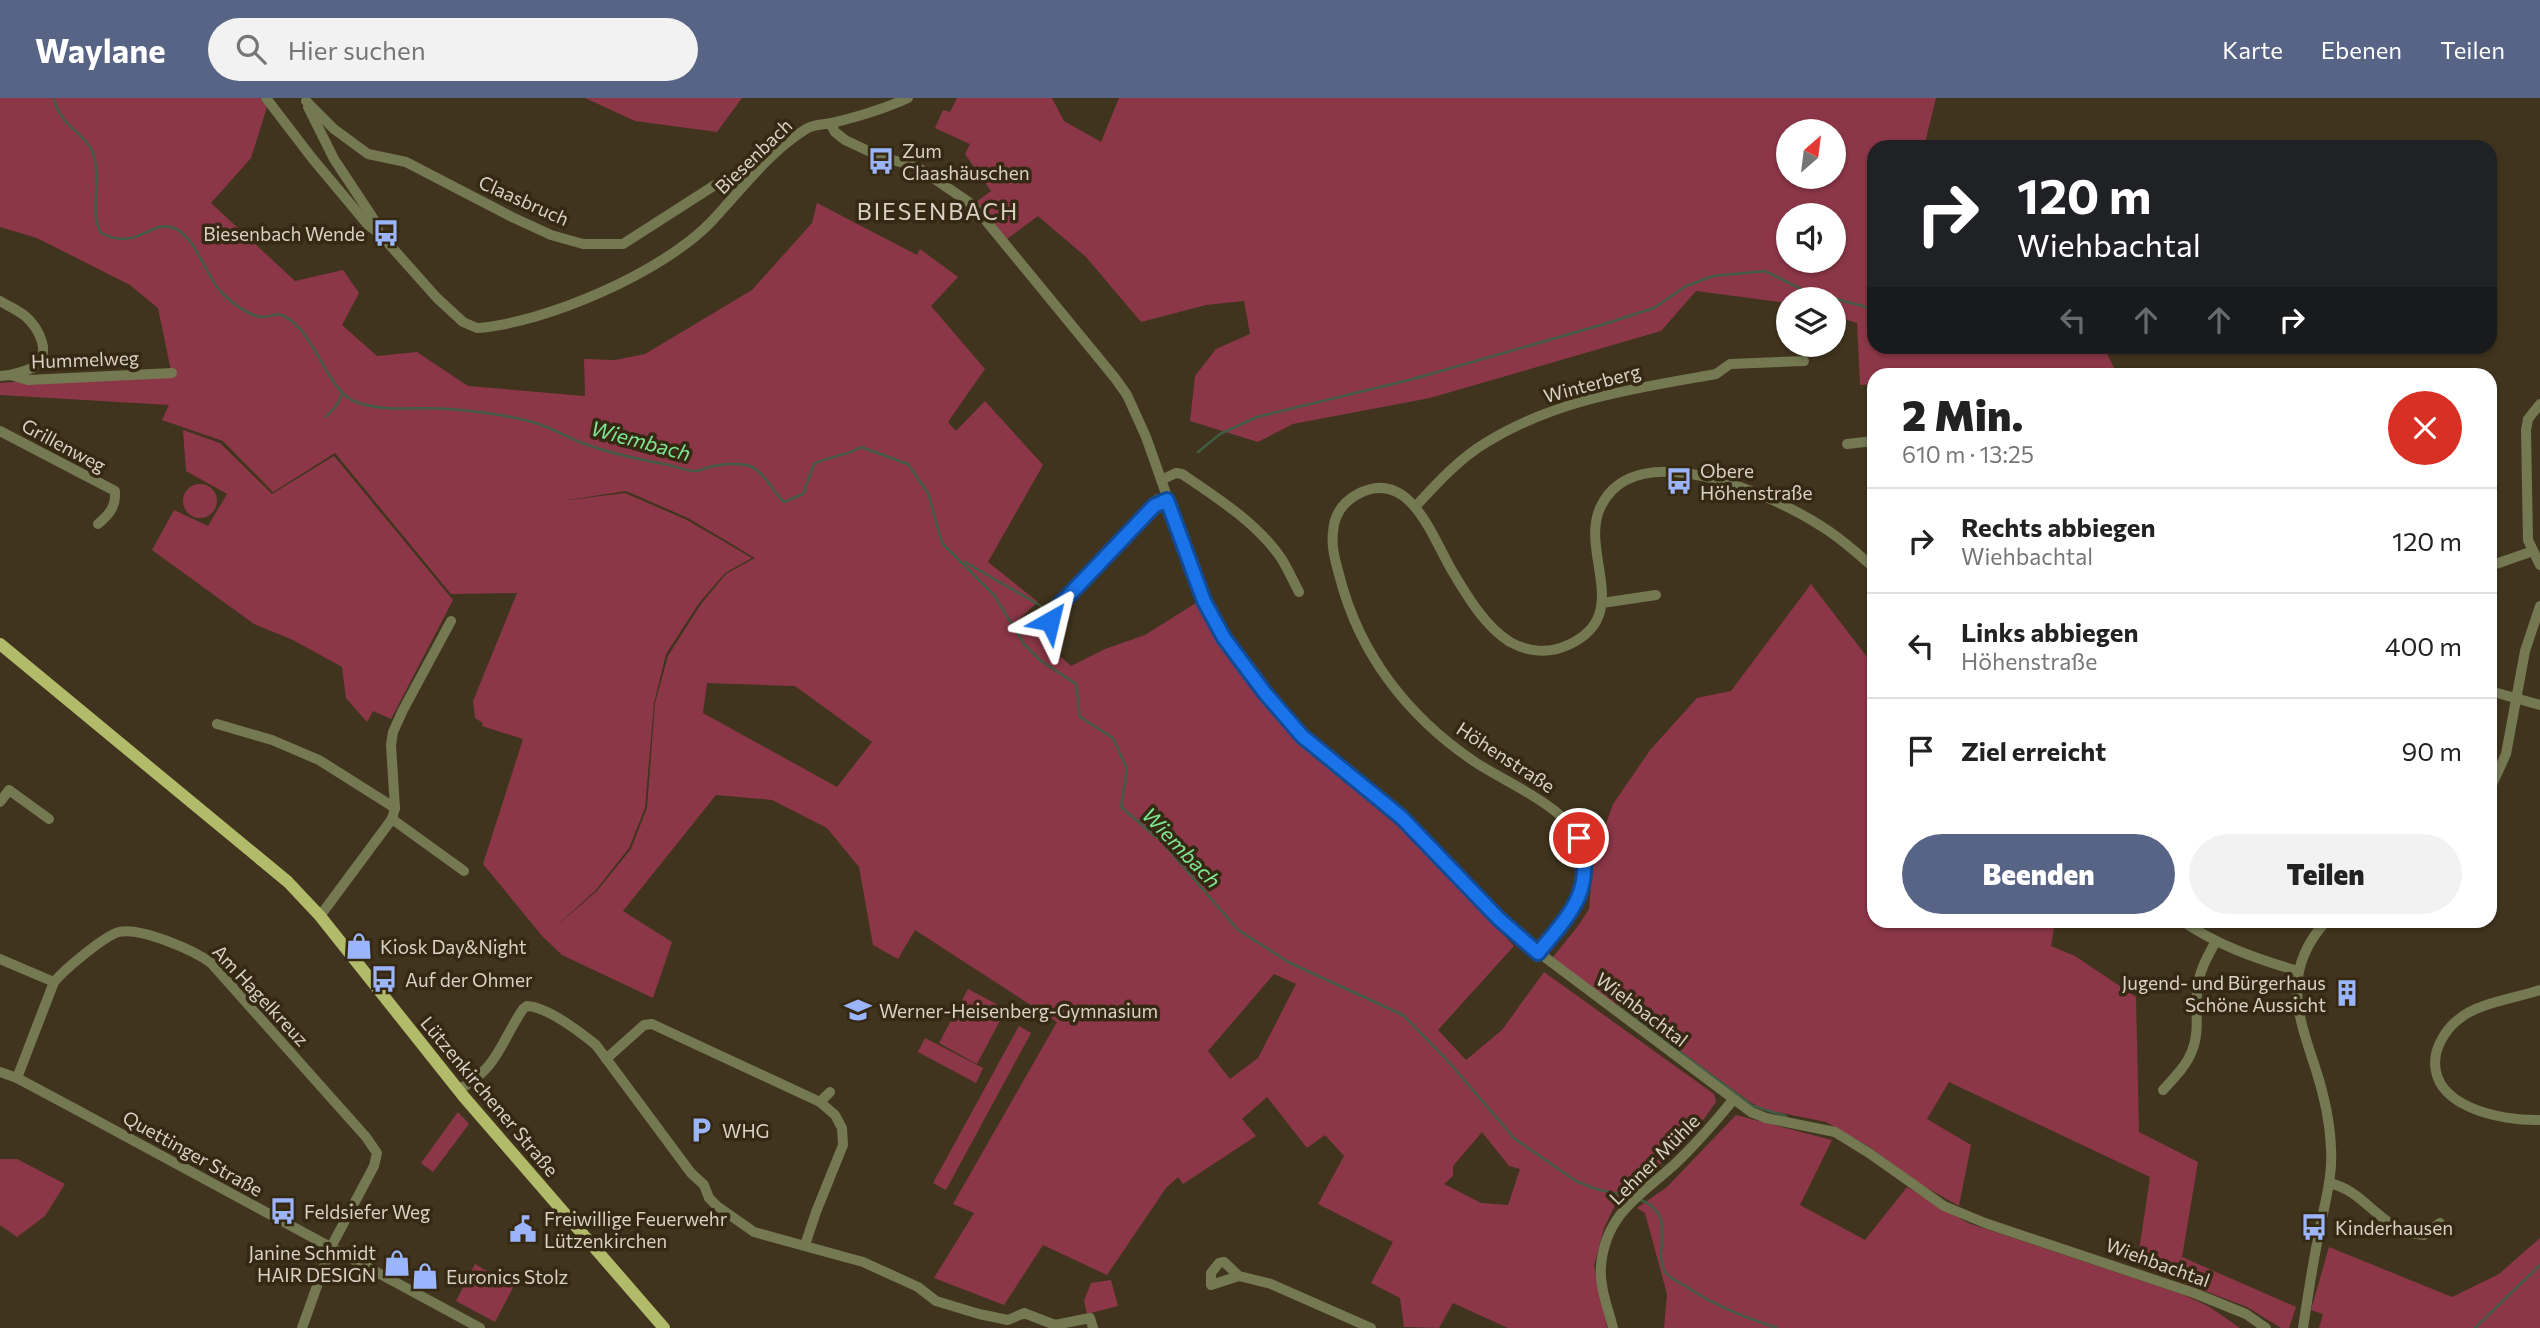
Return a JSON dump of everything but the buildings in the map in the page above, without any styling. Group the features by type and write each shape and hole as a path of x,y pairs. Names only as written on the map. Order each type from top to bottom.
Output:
{"main road":[{"name":"Lützenkirchener Straße","path":"0,644 288,882 320,916 458,1090 664,1327"}],"street":[{"name":"Biesenbach","path":"266,98 368,225 380,234 450,311 463,322 477,328 493,327 566,306 621,282 682,245 709,224 737,192 793,138 815,124 830,123"},
{"path":"908,98 830,123 835,132 845,140 879,156 917,167 973,205 1127,395 1146,437 1167,500 1154,506 1051,614 1050,621"},
{"name":"Claasbruch","path":"305,99 334,159 375,221 380,234"},
{"name":"Claasbruch","path":"305,99 334,129 368,154 406,162 551,235 583,244 623,244 715,185 722,184 737,192"},
{"path":"0,302 26,317 42,339 44,352 40,363 32,368 5,375"},
{"name":"Winterberg","path":"1416,506 1445,475 1485,443 1532,417 1597,396 1716,374 1730,364 1804,361"},
{"name":"Hummelweg","path":"5,375 28,380 172,373"},
{"path":"2540,404 2528,419 2526,430 2528,540 2540,565"},
{"name":"Grillenweg","path":"0,431 115,491 116,502 99,524"},
{"path":"1847,444 1867,442"},
{"path":"1416,506 1480,614 1496,631 1528,650 1545,651 1576,642 1598,618 1603,580 1594,539 1595,521 1610,492 1629,478 1651,471 1677,472 1709,479 1776,500 1822,526 1867,562"},
{"path":"1161,480 1176,473 1182,474 1228,505 1275,551 1299,592"},
{"name":"Höhenstraße","path":"1416,506 1401,495 1388,490 1370,489 1355,495 1341,507 1332,534 1343,590 1350,614 1379,668 1418,716 1468,757 1554,808 1570,822 1579,838 1584,853 1585,878 1576,903 1538,953"},
{"name":"Wiehbachtal","path":"1167,500 1193,574 1224,638 1265,693 1302,736 1401,817 1499,919 1538,953 1733,1100 1766,1118 1835,1132 1861,1147 1944,1206 2194,1293 2246,1314 2266,1328"},
{"path":"2497,564 2533,551"},
{"path":"1602,603 1656,595"},
{"path":"2497,774 2506,754 2525,651 2540,607"},
{"path":"320,916 392,819 395,808 391,746 393,732 451,621"},
{"path":"2497,693 2540,705"},
{"path":"216,724 272,740 319,760 395,808"},
{"path":"0,802 9,790 49,819"},
{"path":"392,819 464,871"},
{"path":"2194,928 2216,941 2298,971"},
{"path":"2303,1328 2329,1183 2331,1149 2328,1117 2298,1013 2298,971 2310,943 2321,928"},
{"name":"Am Hagelkreuz","path":"17,1078 54,982 62,972 111,935 126,931 146,935 197,953 211,962 366,1137 377,1153 374,1166 331,1247"},
{"path":"2163,1090 2181,1070 2193,1050 2196,1040 2199,980 2202,967 2216,941"},
{"path":"0,959 54,982"},
{"path":"2540,990 2479,1008 2460,1017 2438,1047 2435,1063 2441,1083 2461,1102 2472,1108 2513,1119 2540,1120"},
{"path":"458,1090 490,1068 527,1006 536,1007 583,1034 607,1059 691,1173 704,1185 709,1198 741,1225 754,1232 863,1262 918,1287 936,1301 979,1314 1007,1320 1024,1313 1055,1325 1090,1318 1093,1328"},
{"path":"607,1059 644,1025 652,1024 820,1101 839,1121 844,1134 844,1145 805,1245"},
{"name":"Quettinger Straße","path":"0,1072 17,1078 480,1328"},
{"path":"820,1101 830,1092"},
{"name":"Lehner Mühle","path":"1613,1328 1600,1266 1606,1240 1637,1194 1674,1164 1712,1126 1733,1100"},
{"path":"2329,1183 2352,1191 2374,1212 2403,1231 2424,1235 2440,1223"},
{"path":"302,1328 331,1247"},
{"path":"1239,1276 1271,1284 1371,1328"}],"shaded area":[{"path":"0,98 260,98 267,107 251,158 211,203 295,281 343,270 359,293 342,325 377,356 417,352 468,386 585,396 584,359 615,360 645,354 752,290 812,223 817,203 917,255 920,249 958,277 931,306 985,369 948,422 956,431 985,401 1043,465 988,562 1038,602 1019,619 1071,666 1105,649 1145,635 1196,603 1238,670 1290,735 1402,830 1514,946 1438,1030 1466,1060 1502,1030 1544,972 1714,1094 1716,1102 1696,1130 1672,1155 1619,1197 1604,1228 1594,1266 1607,1328 1508,1328 1453,1303 1439,1328 1404,1327 1400,1298 1371,1283 1393,1242 1318,1204 1344,1156 1325,1135 1307,1148 1267,1097 1242,1119 1256,1136 1183,1184 1178,1177 1166,1188 1107,1275 1043,1245 1004,1305 934,1278 974,1213 953,1204 1057,1022 915,930 898,959 873,945 859,867 827,828 772,800 716,795 623,911 672,942 653,998 562,955 543,937 483,864 523,739 482,726 483,723 475,718 473,701 517,593 451,594 335,453 273,492 223,441 162,420 169,405 0,395 0,383 171,371 158,308 130,285 37,238 0,227","holes":["626,491 688,518 755,558 726,574 701,604 668,656 655,703 647,808 631,849 597,891 553,929 596,890 629,848 645,808 654,703 666,654 699,603 725,573 752,558 687,520 625,493 561,501","707,683 795,686 872,742 837,787 703,713","1274,974 1296,984 1258,1058 1230,1079 1208,1051","1482,1132 1509,1166 1520,1169 1508,1205 1481,1203 1444,1184 1453,1176 1453,1166"]},
{"path":"585,98 742,98 717,132 635,121"},
{"path":"957,98 1052,98 1064,121 1101,142 1119,98 1936,98 1926,140 1867,140 1867,354 2107,354 2114,368 1867,368 1867,384 1860,385 1857,323 1846,320 1846,287 1776,287 1776,301 1696,291 1661,331 1430,398 1293,424 1258,442 1190,421 1195,376 1216,349 1250,334 1244,301 1206,305 1141,322 1086,257 1038,216 1007,239 976,202 991,191 965,154 970,144 935,128 943,110 950,112"},
{"path":"183,430 220,443 272,494 334,456 453,600 391,719 373,711 367,722 346,698 342,667 293,640 254,624 152,550 174,510 208,526 227,494 186,471"},
{"path":"200,484 212,489 217,501 212,513 200,518 188,513 183,501 188,489"},
{"path":"1811,584 1867,657 1867,928 2054,928 2051,946 2075,956 2136,997 2139,1132 2198,1162 2182,1257 2296,1307 2289,1328 2281,1328 2247,1307 2137,1265 2150,1177 1949,1082 1927,1119 1971,1145 1959,1206 1922,1185 1868,1146 1826,1122 1762,1109 1747,1100 1554,961 1553,957 1589,909 1593,862 1613,804 1651,749 1697,698 1731,691"},
{"path":"968,989 1006,1009 977,1064 939,1043"},
{"path":"1019,1026 1031,1033 946,1190 933,1183"},
{"path":"925,1038 983,1068 976,1083 918,1052"},
{"path":"458,1112 469,1124 433,1172 421,1163"},
{"path":"1736,1115 1832,1140 1800,1205 1865,1240 1907,1187 1968,1223 2184,1295 2208,1306 2240,1328 1664,1328 1667,1294 1645,1213 1637,1208 1667,1187"},
{"path":"0,1159 17,1159 65,1184 45,1216 17,1237 0,1225"},
{"path":"2540,1238 2540,1328 2319,1328 2323,1314 2311,1310 2329,1247 2452,1297 2499,1274"},
{"path":"475,1264 515,1284 495,1322 456,1301"},
{"path":"1111,1280 1118,1306 1087,1314 1084,1301 1091,1283"}],"waterway":[{"name":"Wiembach","path":"54,98 61,116 92,151 97,172 97,224 101,233 123,239 164,226 180,231 194,246 222,293 252,314 262,317 278,314 288,318 311,343 339,389 356,402 391,408 450,409 519,419 600,449 689,470 697,471 725,464 748,465 761,474 784,502 803,494 814,464 861,447 908,464 928,493 942,543 994,595 1024,644 1041,661 1076,684 1080,717 1113,738 1127,769 1121,807 1162,842 1238,930 1290,963 1403,1015 1447,1060 1515,1139 1576,1181 1631,1197"},
{"path":"1198,452 1220,434 1257,417 1413,379 1601,325 1654,308 1686,286 1713,276 1765,271 1805,291 1867,307"},
{"path":"326,417 337,405 342,394"},
{"path":"1143,509 1156,495"},
{"path":"1134,519 1138,515"},
{"path":"1115,539 1129,524"},
{"path":"1101,554 1110,544"},
{"path":"1086,569 1098,557"},
{"path":"965,562 1041,606"},
{"path":"1075,581 1084,571"},
{"path":"1062,594 1069,587"},
{"path":"1050,606 1056,600"},
{"path":"1618,1006 1753,1106 1786,1116"},
{"name":"Wiembach","path":"1638,1199 1651,1206 1662,1223 1662,1264 1668,1275 1717,1304 1777,1328"},
{"path":"2475,1328 2540,1265"}],"place":[{"name":"Zum Claashäuschen","path":"881,161"},
{"name":"Biesenbach Wende","path":"386,233"},
{"name":"Obere Höhenstraße","path":"1679,481"},
{"name":"Kiosk Day&Night","path":"359,946"},
{"name":"Auf der Ohmer","path":"384,979"},
{"name":"Jugend- und Bürgerhaus Schöne Aussicht","path":"2347,993"},
{"name":"Werner-Heisenberg-Gymnasium","path":"858,1010"},
{"name":"WHG","path":"701,1130"},
{"name":"Feldsiefer Weg","path":"283,1211"},
{"name":"Kinderhausen","path":"2314,1227"},
{"name":"Freiwillige Feuerwehr Lützenkirchen","path":"523,1229"},
{"name":"Janine Schmidt HAIR DESIGN","path":"397,1263"},
{"name":"Euronics Stolz","path":"425,1276"}],"district":[{"name":"BIESENBACH","path":"938,211"}],"route":[{"path":"1050,621 1051,614 1154,506 1167,500 1204,601 1224,638 1265,693 1302,736 1401,817 1499,919 1538,953 1567,918 1585,878 1584,853 1579,838"}]}
